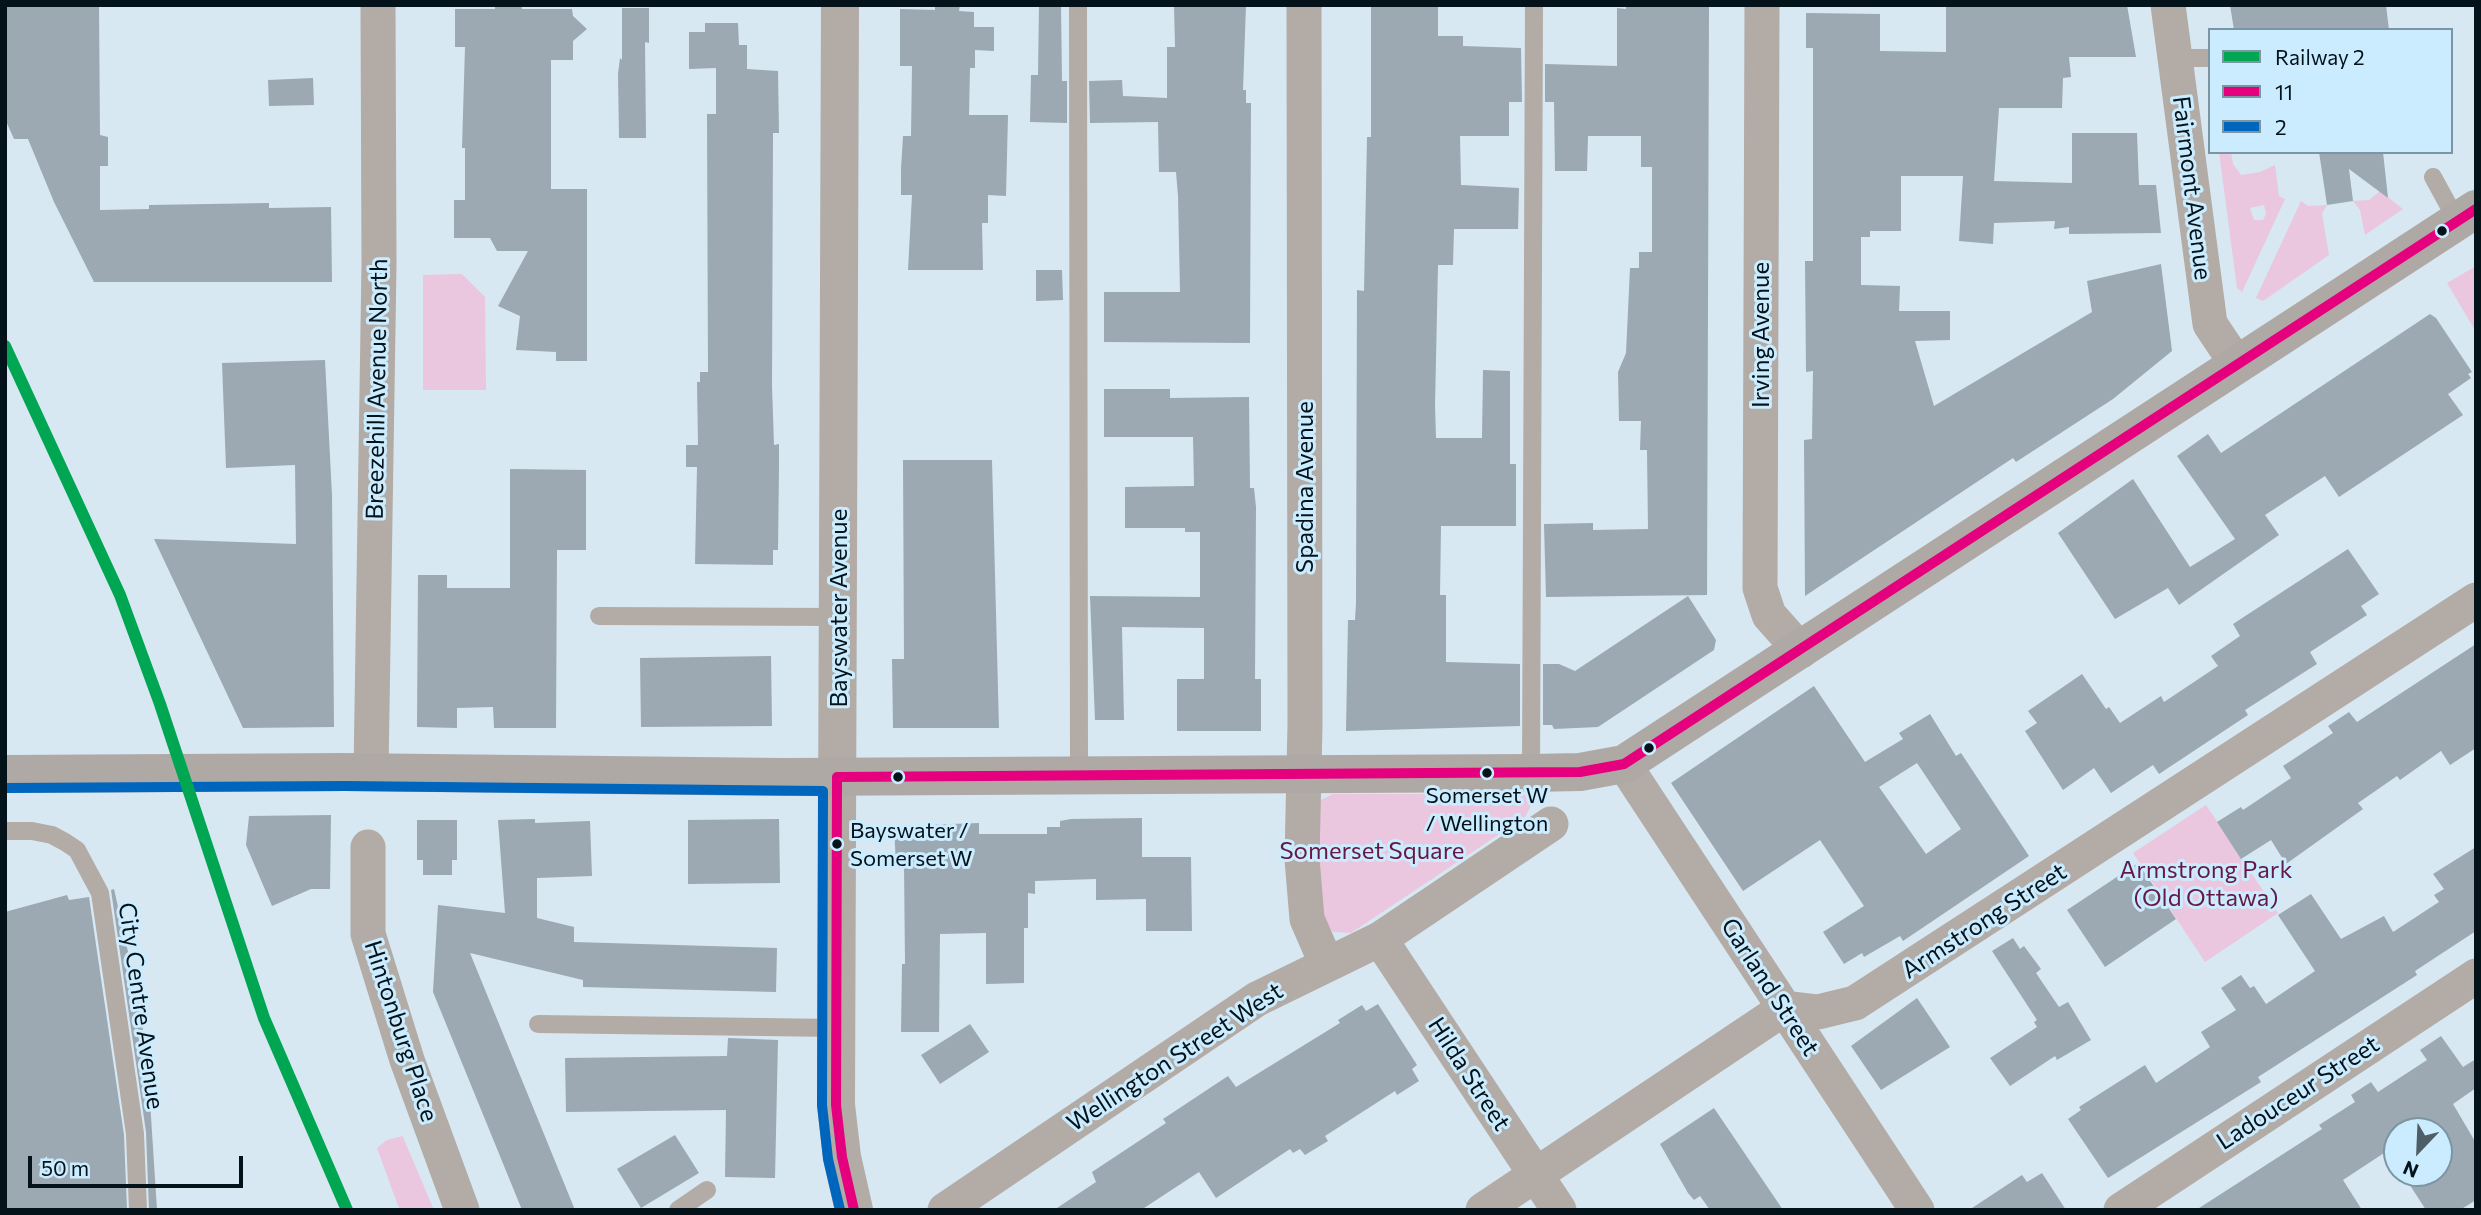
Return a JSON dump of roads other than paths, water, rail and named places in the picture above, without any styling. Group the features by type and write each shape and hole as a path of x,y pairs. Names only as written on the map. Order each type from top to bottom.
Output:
{"main road":[{"path":"5,774 372,772 837,777 1079,776 1580,772 1624,764 2466,215"}],"street":[{"name":"Breezehill Avenue North","path":"372,772 379,264 378,5"},
{"name":"Bayswater Avenue","path":"841,5 836,1028 838,1132 854,1210"},
{"name":"Spadina Avenue","path":"1304,5 1305,773 1302,859 1306,914 1326,965"},
{"name":"Irving Avenue","path":"1762,5 1760,588 1769,615 1801,651"},
{"name":"Fairmont Avenue","path":"2168,5 2210,324 2236,363"},
{"name":"Armstrong Street","path":"1785,1009 1818,1013 1855,1003 2476,600"},
{"name":"Garland Street","path":"1624,764 1917,1210"},
{"name":"Wellington Street West","path":"945,1210 1257,999 1380,939 1550,824"},
{"name":"Hintonburg Place","path":"368,847 368,934 407,1060 462,1210"},
{"name":"Hilda Street","path":"1380,939 1559,1210"},
{"name":"Ladouceur Street","path":"2121,1210 2476,976"},
{"path":"1483,1210 1785,1009"}],"lane":[{"path":"1078,5 1079,776"},
{"path":"1531,773 1534,5"},
{"path":"2175,58 2208,58"},
{"path":"2433,177 2466,215"},
{"path":"599,616 840,617"},
{"name":"City Centre Avenue","path":"5,831 32,831 52,835 78,850 100,893 135,1134 138,1210"},
{"path":"538,1024 836,1028"},
{"path":"678,1210 707,1191"}],"rail line":[{"name":"2","path":"5,346 120,595 160,704 264,1018 347,1210"}],"place":[{"name":"Somerset W / Wellington","path":"1487,773"},
{"name":"Bayswater / Somerset W","path":"837,844"}],"park label":[{"name":"Somerset Square","path":"1372,851"},
{"name":"Armstrong Park (Old Ottawa)","path":"2206,884"}]}
